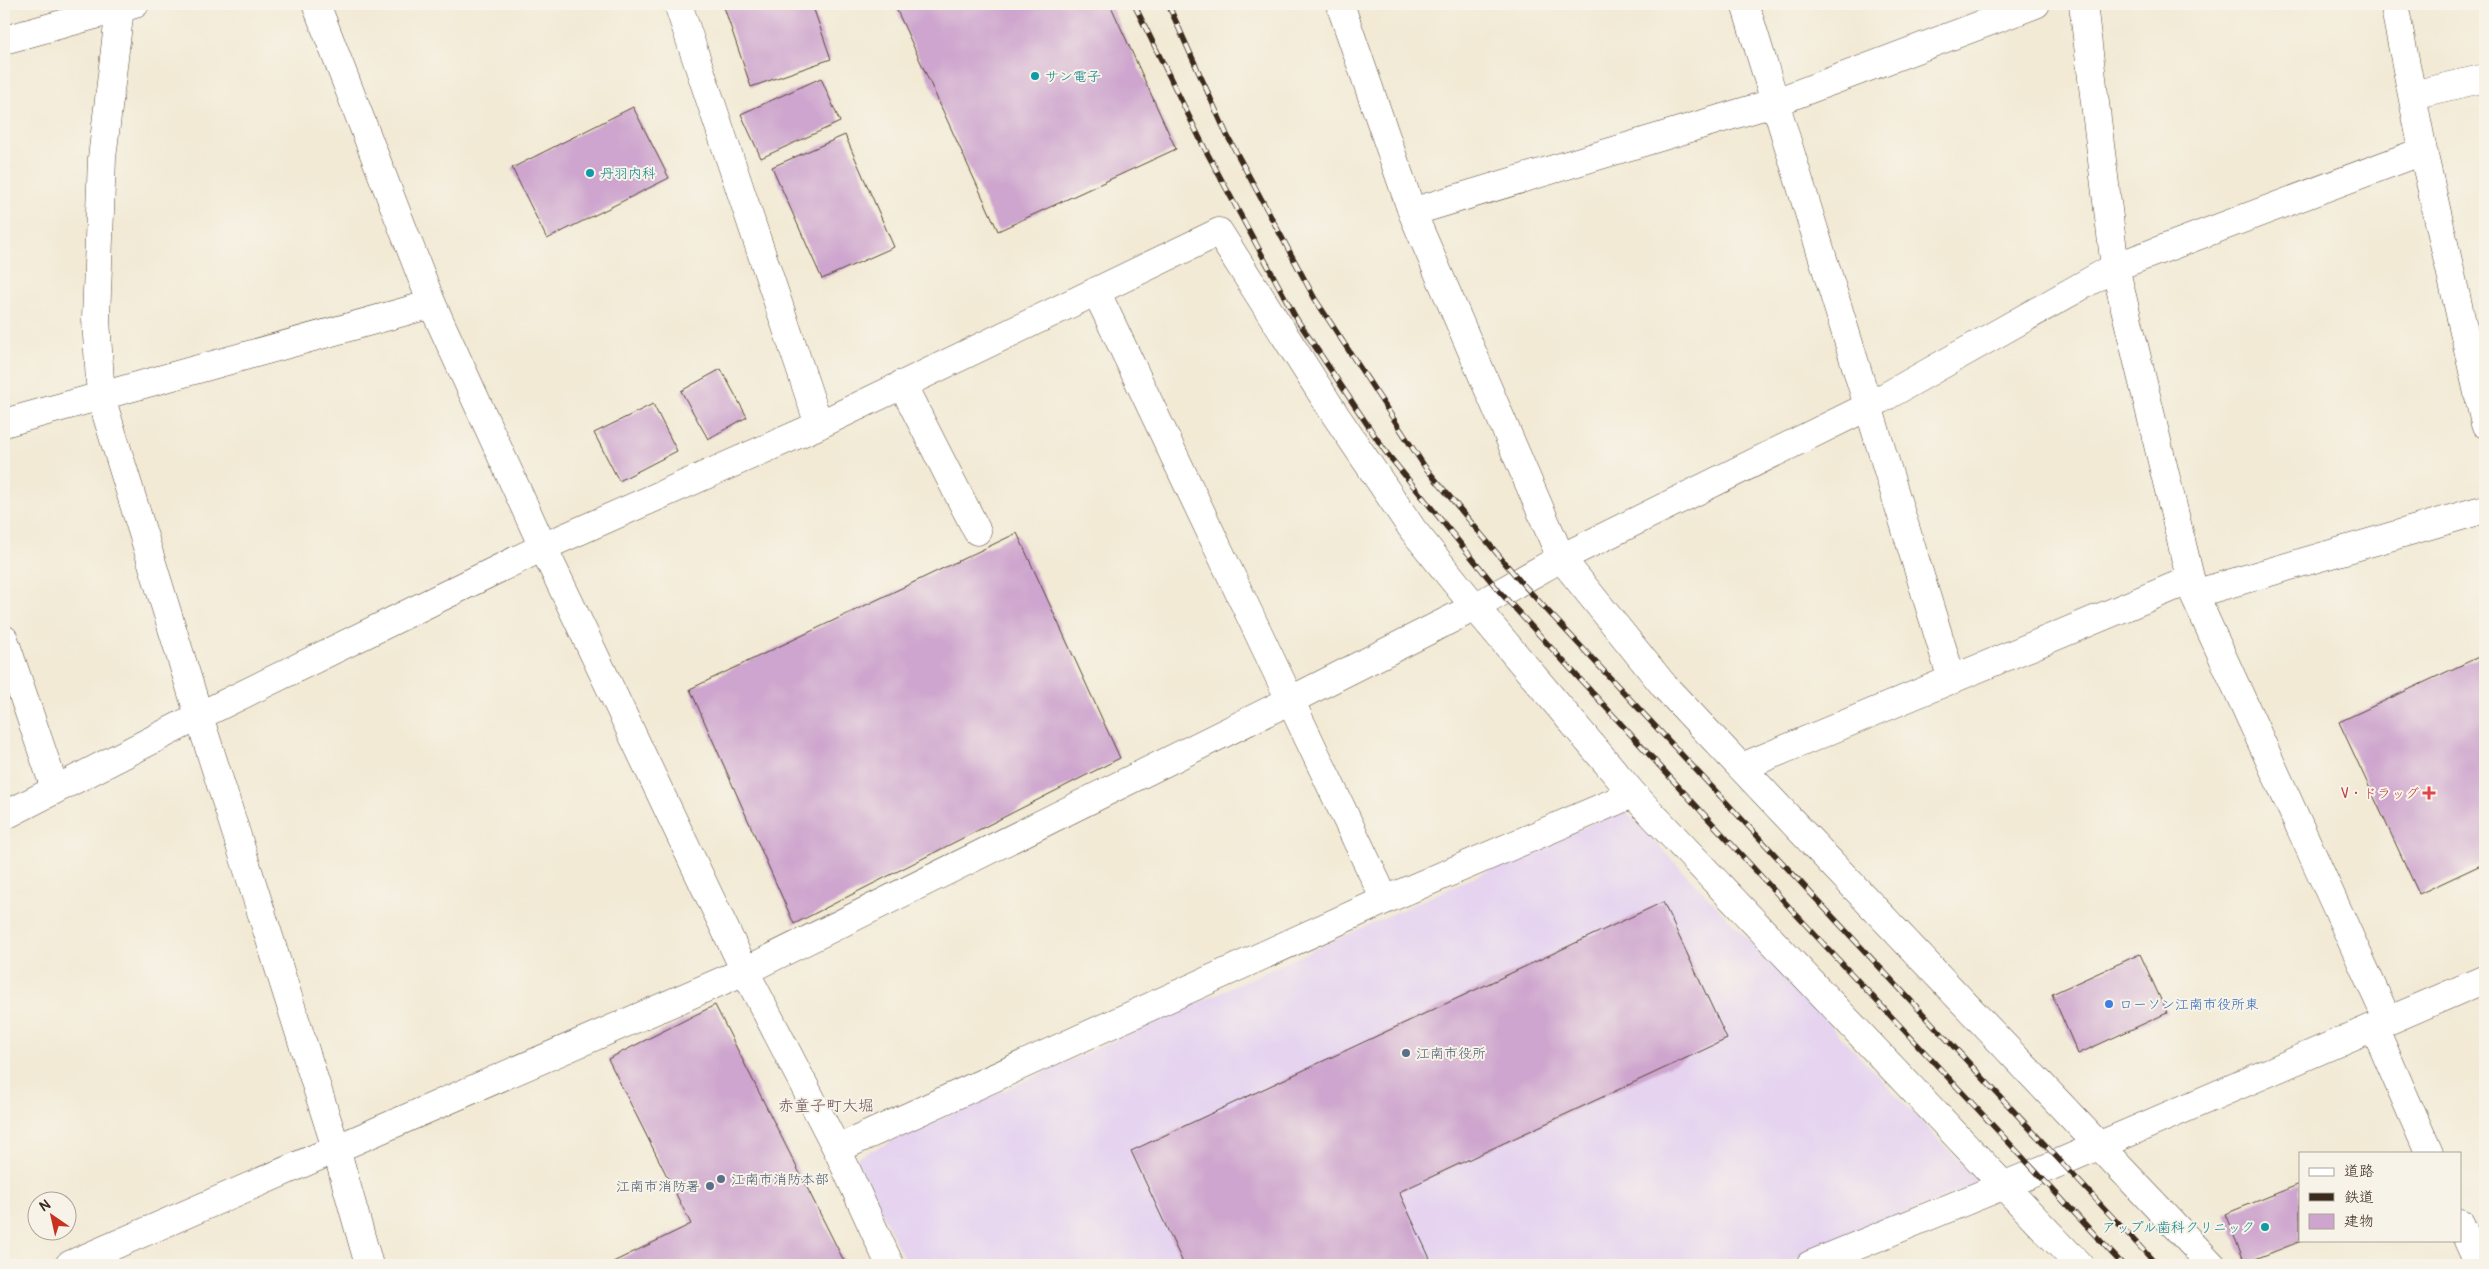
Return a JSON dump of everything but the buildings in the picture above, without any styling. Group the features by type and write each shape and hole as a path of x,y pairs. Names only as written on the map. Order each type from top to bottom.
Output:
{"street":[{"path":"316,4 432,304 543,547 745,971 837,1149 890,1265"},
{"path":"678,4 819,425"},
{"path":"1340,4 1412,212 1561,558 1665,687 2101,1145 2212,1265"},
{"path":"1745,4 1952,680"},
{"path":"1412,212 1776,102 2036,4"},
{"path":"2083,4 2115,267 2192,587 2381,1024 2429,1152"},
{"path":"2394,4 2423,151 2485,424"},
{"path":"4,40 128,6 102,158 96,319 101,397 199,716 336,1148 369,1265"},
{"path":"2412,96 2485,78"},
{"path":"69,1265 745,971 1289,701 1475,607 1561,558 1869,406 2115,267 2423,151"},
{"path":"4,816 199,716 543,547 819,425 1219,232 1336,416 1413,530 1475,607 1633,794 2079,1265"},
{"path":"1096,291 1385,900"},
{"path":"4,423 432,304"},
{"path":"902,384 977,531"},
{"path":"1742,767 1952,680 2192,587 2485,509"},
{"path":"4,639 55,789"},
{"path":"837,1149 1385,900 1633,794"},
{"path":"1810,1265 2004,1186 2485,980"},
{"path":"2462,1227 2479,1265"}],"shaded area":[{"path":"1624,809 1980,1183 1781,1265 907,1265 855,1158"}],"railway":[{"path":"1134,4 1205,149 1296,318 1385,451 1499,591 1791,909 2123,1265"},
{"path":"1168,4 1227,135 1315,299 1425,467 1520,581 2157,1265"}],"place":[{"name":"サン電子","path":"1035,76"},
{"name":"丹羽内科","path":"590,173"},
{"name":"V・ドラッグ","path":"2429,793"},
{"name":"ローソン江南市役所東","path":"2109,1004"},
{"name":"江南市役所","path":"1406,1053"},
{"name":"江南市消防本部","path":"721,1179"},
{"name":"江南市消防署","path":"710,1186"},
{"name":"アップル歯科クリニック","path":"2265,1227"}],"district":[{"name":"赤童子町大堀","path":"826,1106"}]}
